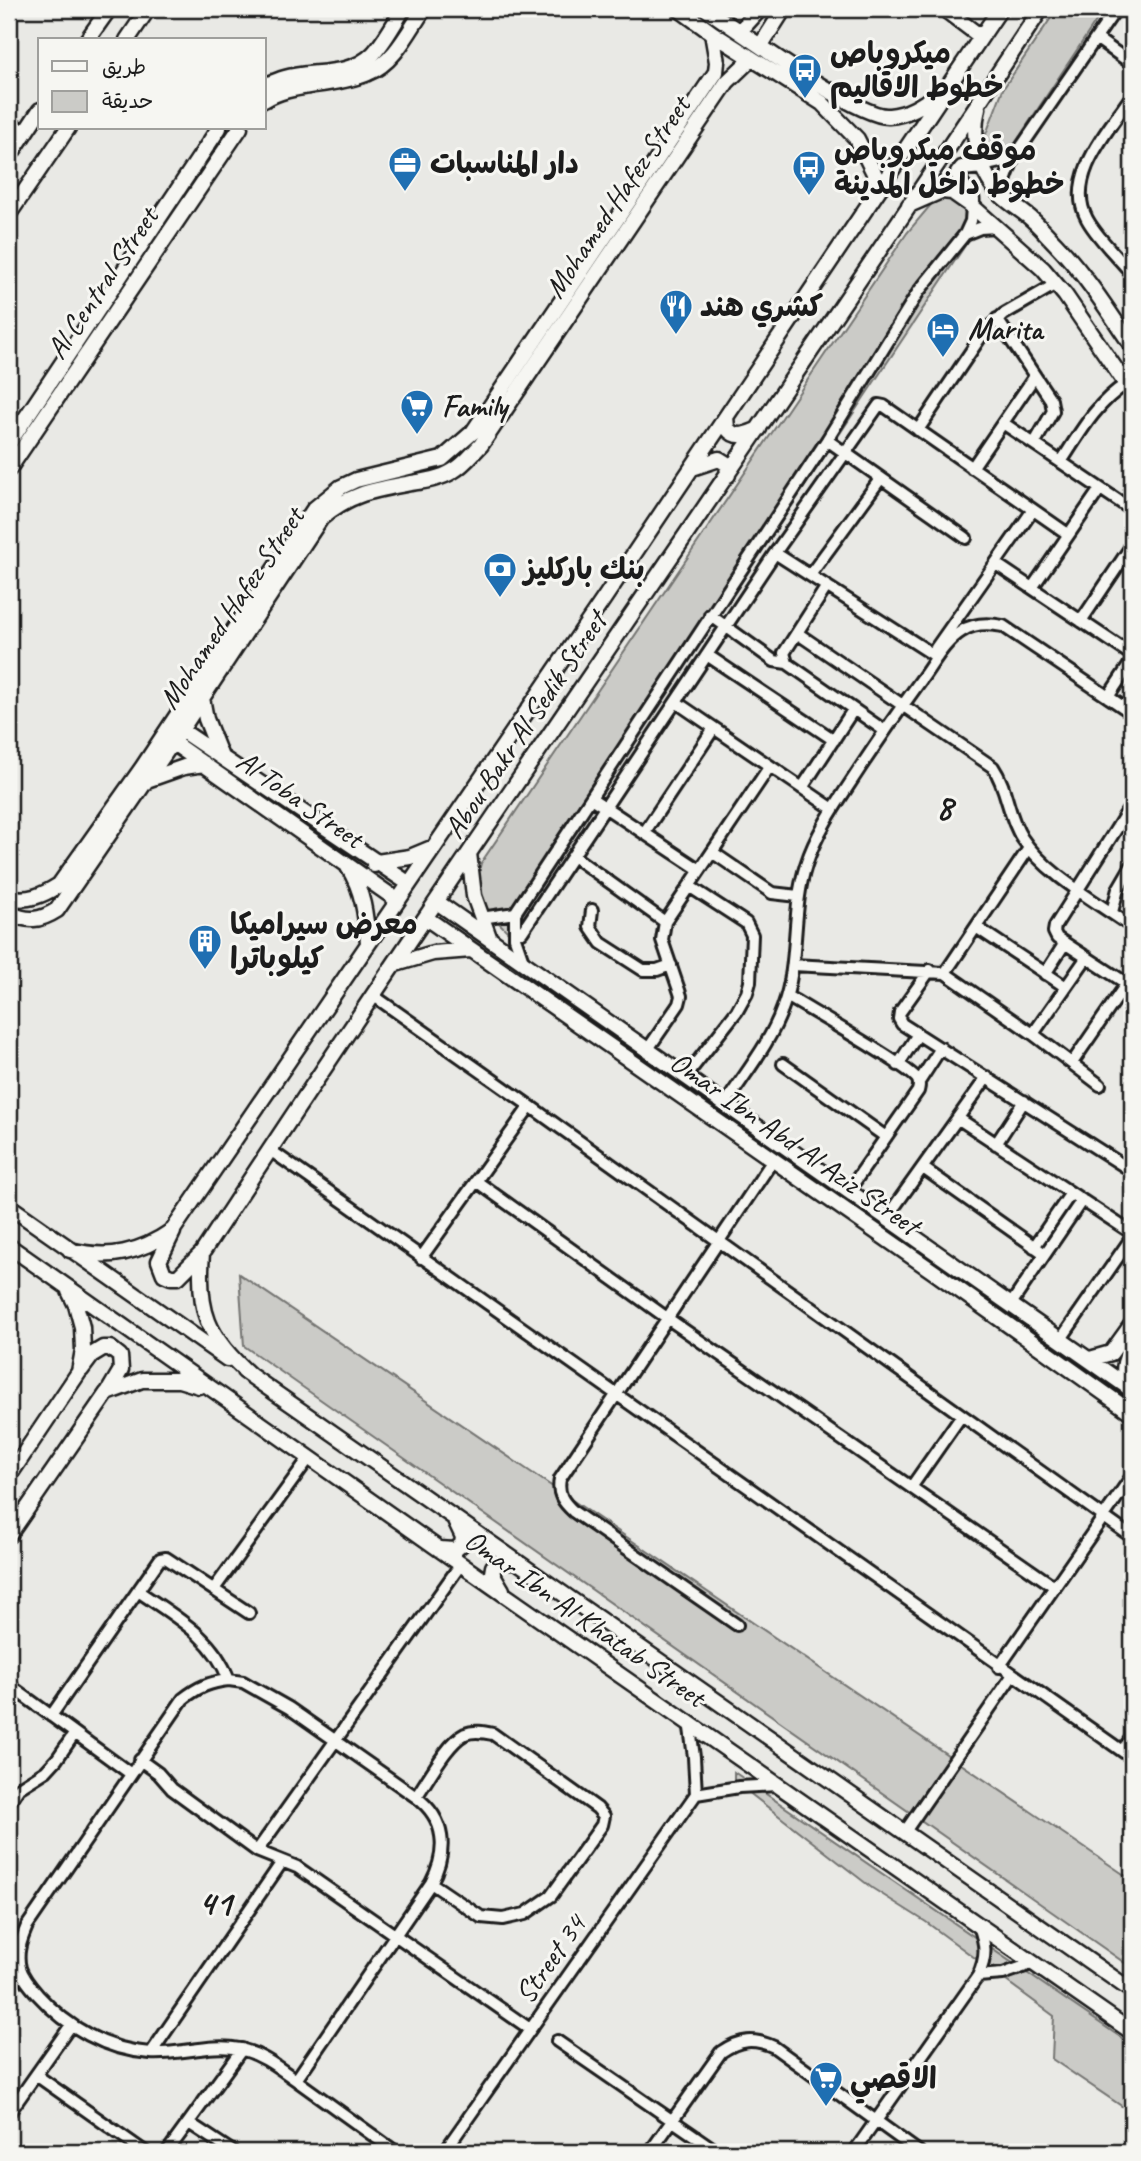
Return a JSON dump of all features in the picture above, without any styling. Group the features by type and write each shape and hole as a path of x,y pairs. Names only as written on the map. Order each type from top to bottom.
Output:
{"street":[{"path":"89,38 109,9"},
{"path":"128,38 148,9"},
{"path":"266,99 286,90 355,78 371,72 385,63 424,9"},
{"path":"679,9 751,59 822,103 851,133 868,158 881,187"},
{"path":"706,9 839,96 878,116 889,116 916,108 948,86"},
{"path":"740,31 760,9"},
{"path":"761,45 784,9"},
{"name":"Abou Bakr Al Sedik Street","path":"1000,9 692,468 173,1230 159,1261 164,1274 178,1277 202,1253 469,853 728,475 1041,9"},
{"path":"1000,195 1013,159 1116,9"},
{"path":"947,10 981,37"},
{"path":"266,85 285,78 344,70 356,65 370,56 384,40 401,13 413,26"},
{"name":"Mohamed Hafez Street","path":"9,913 35,921 57,910 177,736 321,518 336,505 353,496 435,479 454,471 466,461 495,426 716,72 718,62 712,33"},
{"path":"1096,38 1132,64"},
{"name":"Mohamed Hafez Street","path":"9,897 31,898 46,894 59,885 189,698 314,509 341,487 356,480 442,459 458,447 486,416 727,82 751,59"},
{"path":"787,81 796,68"},
{"path":"1132,94 1084,170 1080,187 1081,204 1088,220 1132,274"},
{"path":"979,103 974,124 975,142 982,166 1000,195 1031,218 1058,246 1131,339"},
{"path":"9,157 38,113"},
{"path":"9,121 25,132"},
{"path":"9,214 67,130"},
{"name":"Al Central Street","path":"9,443 218,130"},
{"name":"Al Central Street","path":"9,469 239,130"},
{"path":"523,961 515,938 516,912 827,440 919,291 965,234 971,221 972,200 958,173 962,169 1013,159"},
{"path":"192,168 196,177 204,178"},
{"path":"908,206 941,191 952,192 972,206 1043,269 1056,284 1129,389 1105,399 1061,462"},
{"path":"164,210 172,212 177,219"},
{"path":"965,234 980,228 996,227"},
{"path":"918,430 979,338 997,319 1056,284"},
{"path":"997,319 1048,395 1053,411 1034,444"},
{"path":"972,468 1035,376"},
{"path":"522,932 775,553 879,405 1069,534"},
{"path":"726,417 727,428 735,435 742,436 759,429"},
{"path":"1003,423 1132,510"},
{"path":"827,440 966,538"},
{"path":"692,468 719,459 727,464 728,475"},
{"path":"810,575 881,478"},
{"path":"1032,588 1100,489"},
{"path":"726,1103 770,1037 787,996 793,965 798,896 810,856 833,809 1033,510"},
{"path":"1081,621 1132,545"},
{"path":"775,553 935,656"},
{"path":"996,564 1132,655"},
{"path":"787,663 784,653 827,586"},
{"path":"710,615 774,661 787,663 885,731"},
{"path":"935,656 963,630 985,624 1003,626 1132,713"},
{"path":"797,633 993,767 1006,792 1013,821 1030,848 1052,871 1132,927"},
{"path":"707,655 834,740"},
{"path":"1108,697 1132,661"},
{"path":"202,698 206,719 222,758"},
{"path":"676,702 833,809"},
{"path":"802,788 853,710"},
{"path":"644,833 714,728"},
{"name":"Al Toba Street","path":"177,736 222,758 408,883"},
{"name":"Al Toba Street","path":"177,736 204,764 397,900"},
{"path":"146,781 174,770 204,764"},
{"path":"648,1049 679,1004 681,996 662,940 664,922 770,766"},
{"path":"591,798 700,870"},
{"path":"1072,1063 1130,985 1057,938 1055,926 1132,803"},
{"path":"366,877 377,862 410,857 435,847"},
{"path":"945,973 1030,848"},
{"path":"712,852 772,893 798,896"},
{"path":"469,853 478,924"},
{"path":"573,856 664,922"},
{"path":"346,863 364,905 368,943"},
{"path":"1112,912 1118,889 1132,865"},
{"path":"686,1076 743,1002 750,982 752,935 746,923 689,886"},
{"name":"Omar Ibn Abd Al Aziz Street","path":"437,902 478,924 489,938 1130,1389"},
{"path":"592,909 590,928 601,943 643,970 657,970 670,965"},
{"path":"396,964 467,947 467,937 478,924 516,912 530,920"},
{"name":"Omar Ibn Abd Al Aziz Street","path":"426,918 1132,1413"},
{"path":"976,928 1066,988"},
{"path":"1045,974 1065,943"},
{"path":"1034,1034 1087,957"},
{"path":"793,965 930,970 945,973 1034,1034 1100,1085"},
{"path":"930,970 899,1014 902,1024 1132,1171"},
{"path":"374,996 1132,1537"},
{"path":"787,996 898,1065 919,1082"},
{"path":"610,1047 621,1030"},
{"path":"898,1065 918,1034"},
{"path":"849,1190 918,1091 919,1082 941,1048"},
{"path":"783,1064 886,1137"},
{"path":"887,1217 987,1077"},
{"path":"996,1144 1024,1101"},
{"path":"421,1258 530,1106"},
{"path":"959,1119 1132,1235 1061,1339"},
{"path":"270,1150 999,1667 1132,1758"},
{"path":"737,1625 574,1512 560,1496 558,1489 561,1479 615,1395 773,1160"},
{"path":"923,1168 1045,1254"},
{"path":"476,1181 667,1318 1055,1587"},
{"path":"1034,1247 1071,1193"},
{"path":"1012,1304 1082,1200"},
{"name":"Omar Ibn Al Khatab Street","path":"9,1206 1132,1991"},
{"name":"Abou Bakr Al Sedik Street","path":"70,1250 88,1255 125,1254 150,1245 173,1230"},
{"name":"Omar Ibn Al Khatab Street","path":"9,1246 1132,2032"},
{"path":"202,1253 200,1282 203,1309 213,1335 230,1357 251,1376"},
{"path":"934,1272 944,1258"},
{"path":"67,1287 76,1305 82,1327 83,1350 79,1372"},
{"path":"1130,1389 1124,1371 1125,1350 1132,1324"},
{"path":"9,1476 93,1354 103,1349 116,1351 120,1356 121,1370 9,1535"},
{"path":"1090,1359 1125,1350"},
{"path":"107,1393 142,1380 160,1378 179,1380 214,1390"},
{"path":"912,1486 961,1416"},
{"path":"214,1589 309,1458"},
{"path":"999,1667 1132,1476"},
{"path":"439,1549 455,1550 462,1544 463,1537 455,1520"},
{"path":"51,1716 163,1558 249,1613"},
{"path":"505,1595 492,1570 495,1565 504,1561 516,1561"},
{"path":"257,1851 461,1564"},
{"path":"138,1591 206,1640 224,1665 229,1680"},
{"path":"904,1833 1012,1676"},
{"path":"296,2080 431,1883 441,1858 440,1832 428,1806 289,1708 243,1682 212,1682 196,1688 183,1699 131,1773 27,1926 15,1969 71,2025 115,2047 151,2053 211,2046 256,2053 396,2152"},
{"path":"9,1685 131,1773"},
{"path":"689,1721 696,1794 739,1787 778,1785"},
{"path":"416,1797 455,1742 466,1733 480,1731 493,1734 597,1808 604,1816 602,1825 551,1896 525,1914 503,1919 481,1917 431,1883"},
{"path":"9,1803 19,1788 46,1771 75,1733"},
{"path":"1122,1751 1132,1737"},
{"path":"141,1760 158,1773 169,1787 257,1851 297,1867 530,2029"},
{"name":"Street 34","path":"444,2152 696,1794"},
{"path":"151,2053 282,1861"},
{"path":"854,2152 978,1976 986,1957 979,1926"},
{"path":"978,1976 1003,1974 1034,1963"},
{"path":"9,2113 71,2025"},
{"path":"650,2152 722,2052 733,2044 747,2040 761,2041 774,2047 919,2152"},
{"path":"557,2041 718,2152"},
{"path":"167,2152 242,2049"},
{"path":"36,2075 145,2152"},
{"path":"189,2123 233,2152"}],"green space":[{"path":"1057,9 1104,9 1010,151 994,155 983,142 1003,89"},
{"path":"939,195 954,201 982,220 508,932 487,909 479,894 476,879 481,863 907,233"},
{"path":"239,1274 1132,1880 1132,1968 244,1346"},
{"path":"734,1772 1132,2045 1132,2113 1052,2059 1054,2016 926,1922 872,1888 734,1781"}],"place":[{"name":"ميكروباص خطوط الاقاليم","path":"805,100"},
{"name":"دار المناسبات","path":"405,193"},
{"name":"موقف ميكروباص خطوط داخل المدينة","path":"809,197"},
{"name":"كشري هند","path":"676,336"},
{"name":"Marita","path":"943,359"},
{"name":"Family","path":"417,436"},
{"name":"بنك باركليز","path":"500,599"},
{"name":"معرض سيراميكا كيلوباترا","path":"205,971"},
{"name":"الاقصي","path":"826,2108"}],"district":[{"name":"8","path":"944,806"},
{"name":"41","path":"215,1902"}]}
